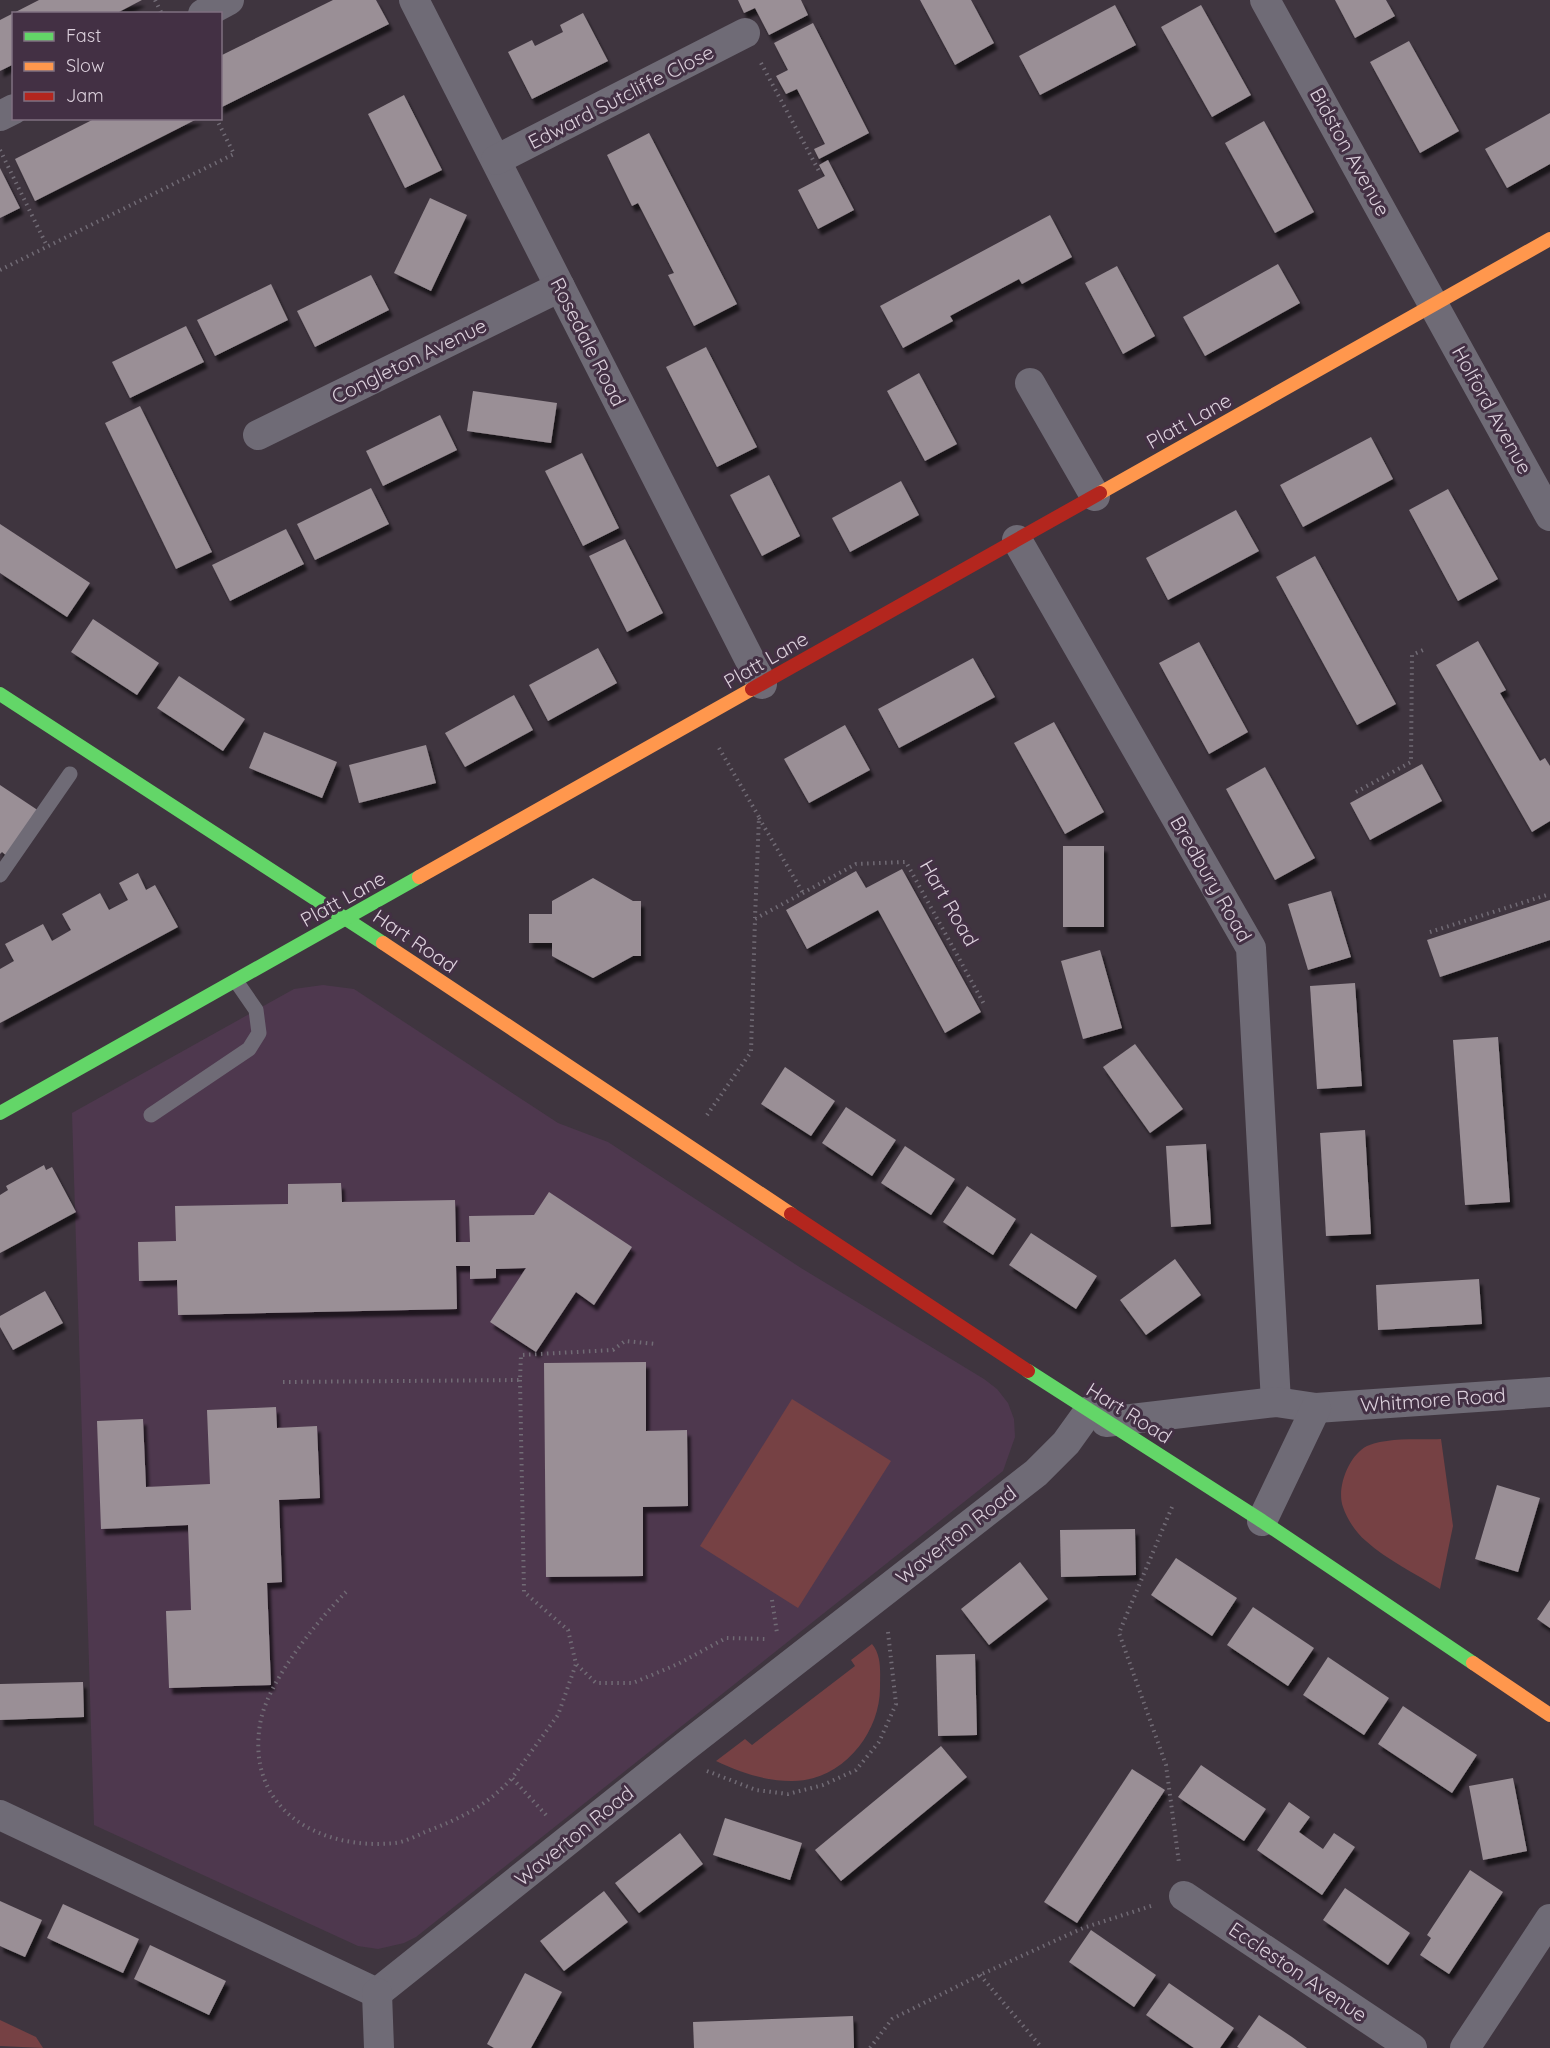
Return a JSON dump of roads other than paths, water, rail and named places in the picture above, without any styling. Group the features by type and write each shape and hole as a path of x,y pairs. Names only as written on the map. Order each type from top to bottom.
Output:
{"street":[{"path":"207,12 229,0"},
{"name":"Rosedale Road","path":"414,0 762,684"},
{"name":"Bidston Avenue","path":"1265,0 1434,305"},
{"name":"Edward Sutcliffe Close","path":"496,160 746,33"},
{"name":"Platt Lane","path":"0,1113 1550,239"},
{"name":"Congleton Avenue","path":"258,435 560,287"},
{"name":"Holford Avenue","path":"1434,305 1550,516"},
{"path":"1030,383 1095,496"},
{"name":"Bredbury Road","path":"1017,540 1251,948 1276,1401"},
{"name":"Hart Road","path":"0,694 347,919 1097,1417 1262,1521 1550,1715"},
{"name":"Whitmore Road","path":"1097,1417 1276,1401 1316,1408 1550,1392"},
{"path":"1262,1521 1316,1408"},
{"name":"Waverton Road","path":"377,1993 686,1746 1036,1473 1066,1443 1097,1417"},
{"path":"0,1815 377,1993 379,2048"},
{"name":"Eccleston Avenue","path":"1184,1896 1412,2048"},
{"path":"1465,2048 1550,1919"}],"lane":[{"path":"0,875 70,774"},
{"path":"151,1115 249,1049 259,1033 256,1010 236,981"}]}
